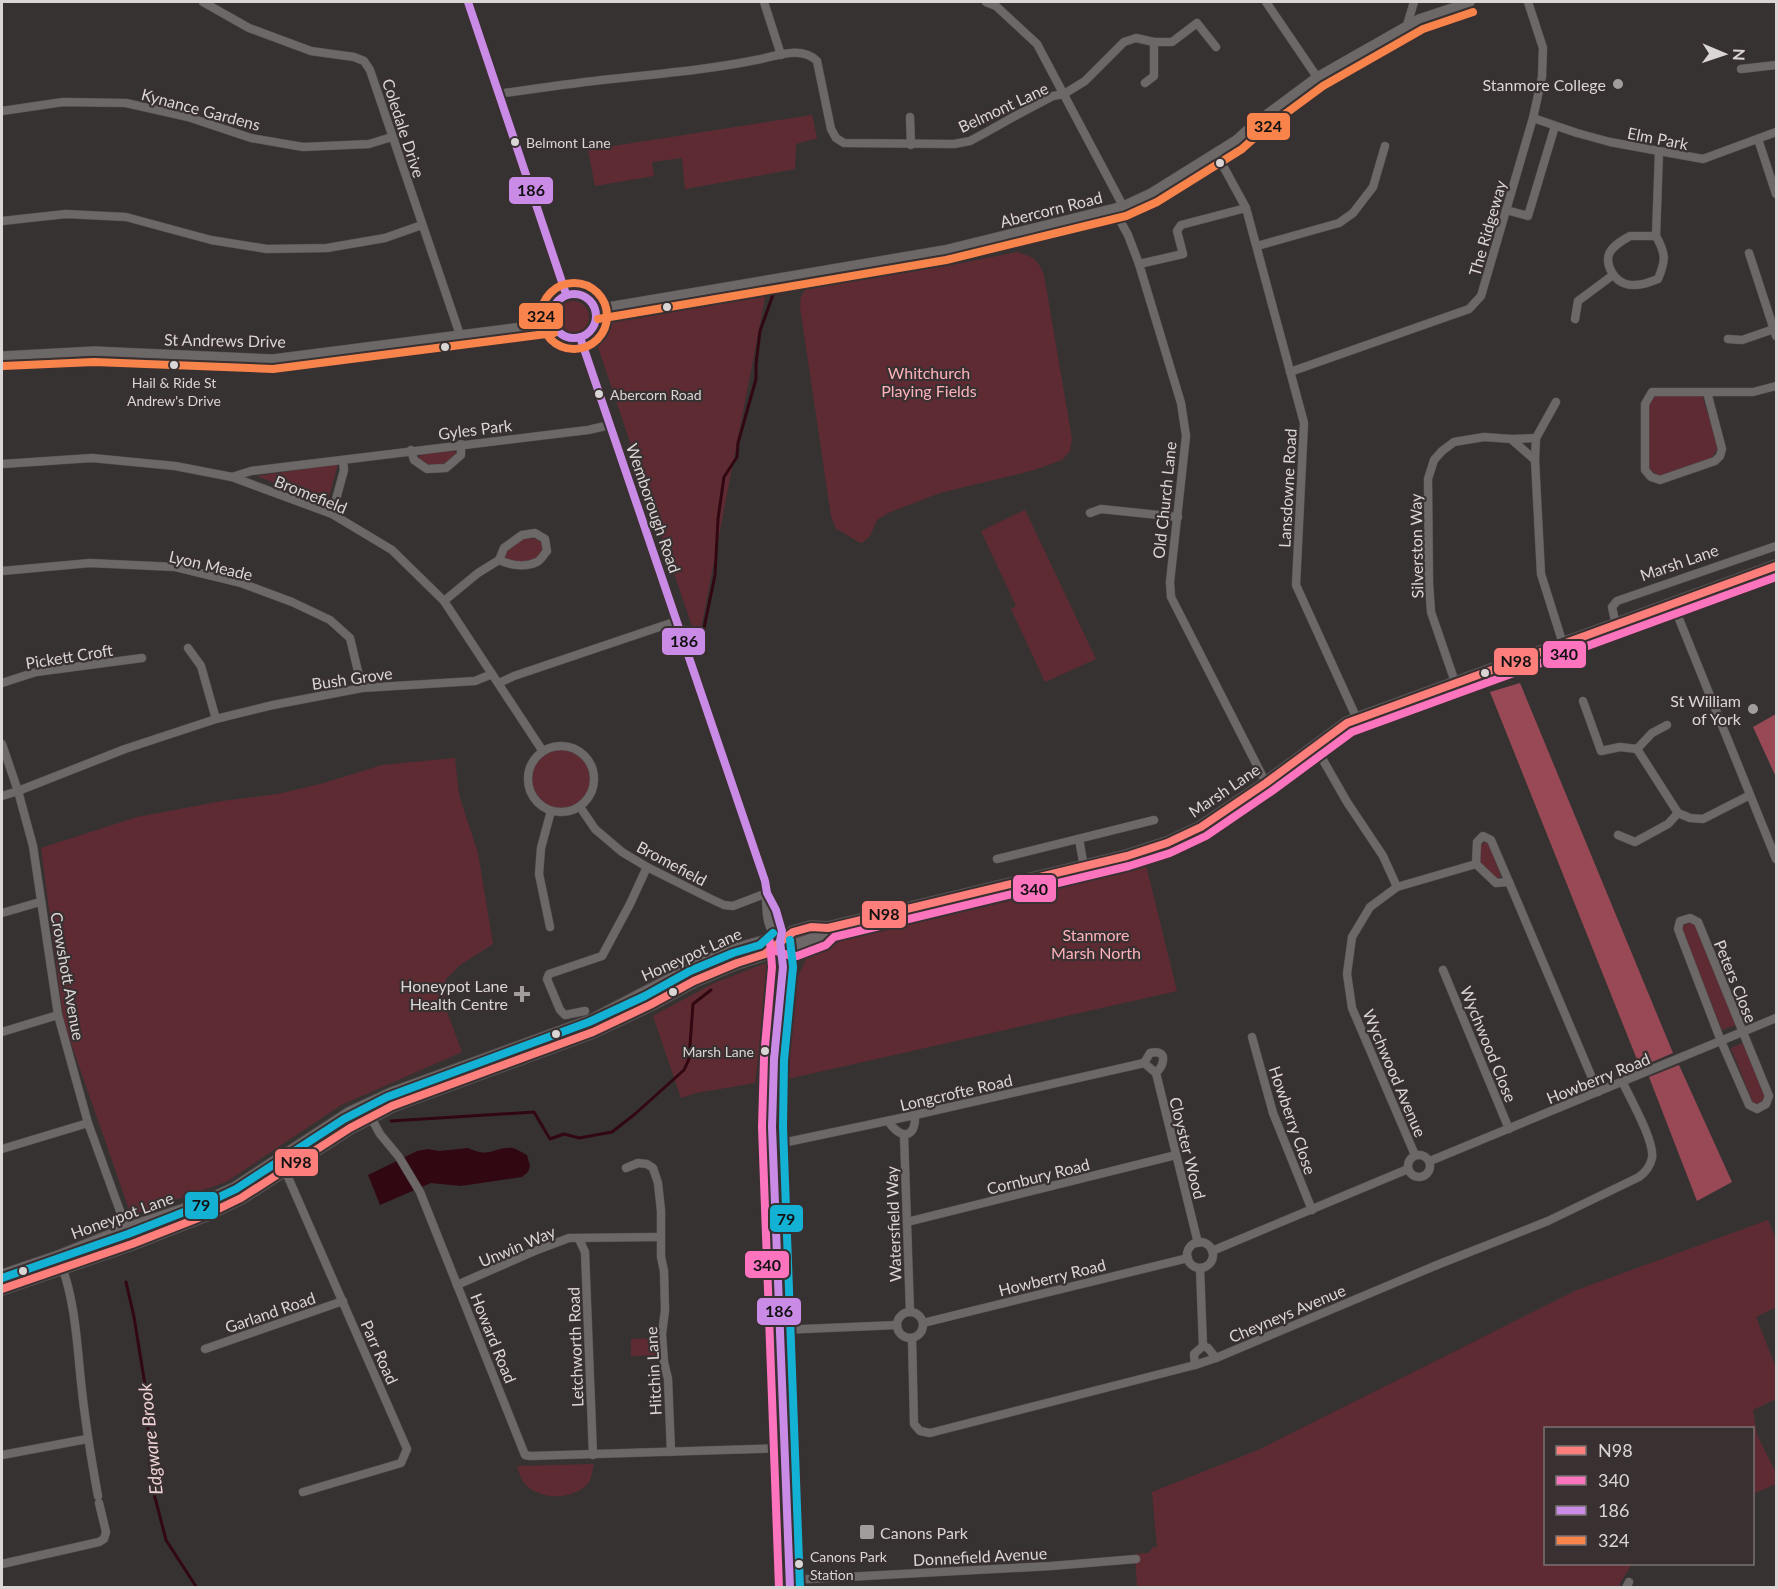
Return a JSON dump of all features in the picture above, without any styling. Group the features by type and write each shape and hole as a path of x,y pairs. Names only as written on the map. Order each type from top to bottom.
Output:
{"main road":[{"name":"Marsh Lane","path":"780,941 793,932 811,927 828,928 1146,850 1187,834 1215,818 1357,718 1672,604 1775,571"},
{"path":"780,941 783,967 772,1099 790,1584"},
{"name":"Honeypot Lane","path":"2,1289 127,1229 206,1202 234,1189 282,1164 367,1111 392,1106 593,1032 694,981 765,954 780,941"},
{"name":"Honeypot Lane","path":"2,1276 132,1244 241,1198 282,1164"}],"street":[{"name":"Coledale Drive","path":"203,2 249,28 311,51 354,57 364,62 370,69 460,335"},
{"path":"468,2 566,294"},
{"path":"764,2 780,55"},
{"path":"986,2 996,6 1037,44 1064,94 1085,81 1124,42 1136,38 1154,42 1172,42 1197,22 1216,47"},
{"path":"1266,2 1317,77"},
{"path":"1407,25 1414,2"},
{"path":"1120,207 1151,193 1236,140 1317,77 1419,19 1450,4 1470,2"},
{"name":"The Ridgeway","path":"1290,372 1469,309 1481,296 1533,118 1542,77 1543,48 1528,2"},
{"path":"1144,83 1154,76 1154,42"},
{"name":"Belmont Lane","path":"498,94 709,69 800,53 811,55 817,61 831,129 836,138 843,143 911,145 954,144 970,141 1053,96 1064,94 1120,207"},
{"path":"1741,69 1776,65"},
{"name":"Kynance Gardens","path":"2,111 63,102 126,104 188,117 251,138 303,147 369,144 392,137"},
{"path":"910,117 911,145"},
{"name":"Elm Park","path":"1533,118 1610,142 1703,159 1776,132"},
{"path":"1506,210 1528,216 1555,126"},
{"path":"1758,139 1776,194"},
{"path":"1257,246 1339,223 1353,213 1373,187 1385,146"},
{"path":"1656,236 1630,236 1618,243 1609,254 1609,268 1613,275 1625,284 1645,284 1658,279 1665,262 1662,247 1656,236 1659,152"},
{"name":"Lansdowne Road","path":"1216,153 1246,208 1304,423 1296,585 1357,718"},
{"name":"Old Church Lane","path":"1120,207 1122,225 1139,264 1181,403 1186,435 1170,582 1171,597 1266,783"},
{"name":"Abercorn Road","path":"596,309 944,250 1120,207"},
{"path":"1139,264 1183,254 1177,231 1181,225 1246,208"},
{"path":"2,220 66,214 126,218 211,240 267,249 327,248 385,238 422,225"},
{"path":"1728,339 1742,340 1775,333 1749,253"},
{"path":"1575,319 1578,301 1613,275"},
{"path":"566,294 582,294 596,309 592,330 580,337 565,336 559,333 554,323 551,313 553,306 566,294"},
{"name":"St Andrews Drive","path":"2,356 94,351 273,358 554,323"},
{"name":"Wemborough Road","path":"580,337 765,881 767,893 780,921 782,931 780,941"},
{"path":"1707,392 1722,449 1720,456 1715,461 1660,480 1652,477 1645,470 1645,404 1652,392 1707,392 1753,392 1776,386"},
{"path":"1556,402 1536,438 1535,460 1541,574 1563,644"},
{"name":"Gyles Park","path":"232,477 251,471 610,425"},
{"name":"Silverston Way","path":"1455,682 1431,612 1428,479 1434,460 1454,442 1484,436 1511,439 1536,438"},
{"path":"1511,439 1535,460"},
{"path":"411,450 414,460 427,469 446,468 461,455 461,444"},
{"name":"Bromefield","path":"2,464 92,458 168,465 232,477 332,514 392,550 444,601 542,750"},
{"path":"332,514 344,470 343,460"},
{"path":"1090,513 1101,509 1178,517"},
{"path":"444,601 478,573 499,560 504,548 522,535 535,533 545,538 547,551 538,561 524,565 509,564 499,560"},
{"name":"Marsh Lane","path":"1616,625 1612,607 1617,601 1776,546"},
{"name":"Lyon Meade","path":"2,571 90,563 175,567 242,583 330,620 350,638 362,688"},
{"path":"1672,604 1776,858"},
{"path":"499,683 677,621"},
{"path":"188,648 201,666 216,719"},
{"name":"Pickett Croft","path":"2,684 36,672 142,658"},
{"name":"Bush Grove","path":"2,796 124,749 216,719 273,705 362,688 475,681 492,674"},
{"path":"1582,701 1601,751 1620,747 1637,748 1652,734 1667,725"},
{"name":"Crowshott Avenue","path":"2,744 33,846 58,1015 88,1123 132,1244"},
{"path":"567,746 581,751 591,763 594,777 593,792 580,807 570,812 551,811 540,805 532,796 528,771 534,757 542,750 567,746"},
{"path":"1315,746 1347,802 1383,856 1397,887"},
{"path":"1637,748 1678,813 1690,818 1703,819 1750,795"},
{"name":"Bromefield","path":"580,807 595,829 622,852 724,905 738,905 767,893"},
{"path":"550,927 539,874 541,848 551,811"},
{"path":"1618,835 1635,842 1668,824 1678,813"},
{"path":"997,859 1154,820"},
{"path":"1509,882 1496,883 1476,864 1477,842 1483,836 1491,840 1509,882 1598,1092"},
{"path":"1079,839 1084,867"},
{"name":"Wychwood Avenue","path":"1415,1155 1352,1008 1347,974 1352,937 1370,907 1397,887 1476,864"},
{"path":"585,1011 565,1015 560,1010 547,979 549,974 602,956 647,867"},
{"path":"2,913 40,902"},
{"name":"Peters Close","path":"1690,918 1698,922 1743,1032 1769,1096 1766,1104 1757,1109 1749,1105 1721,1041 1678,929 1680,921 1690,918"},
{"name":"Wychwood Close","path":"1443,970 1509,1129"},
{"path":"2,1032 58,1015"},
{"name":"Howberry Road","path":"1430,1161 1776,1018"},
{"name":"Howberry Close","path":"1252,1037 1273,1113 1312,1210"},
{"name":"Longcrofte Road","path":"773,1144 888,1121 1140,1062 1144,1063 1150,1053 1154,1052 1164,1058 1164,1063 1156,1073"},
{"path":"1144,1063 1156,1073"},
{"name":"Cloyster Wood","path":"1156,1073 1198,1243"},
{"name":"Cheyneys Avenue","path":"912,1338 914,1424 920,1431 930,1433 1216,1358 1414,1274 1548,1221 1639,1178 1648,1170 1653,1156 1651,1144 1622,1081"},
{"name":"Howard Road","path":"367,1111 420,1192 525,1455 671,1452"},
{"path":"888,1121 895,1132 904,1134 911,1132 916,1125 915,1115"},
{"path":"2,1149 88,1123"},
{"name":"Watersfield Way","path":"904,1134 910,1312"},
{"name":"Cornbury Road","path":"907,1222 1176,1155"},
{"path":"1415,1155 1425,1156 1430,1161 1429,1172 1423,1177 1416,1177 1408,1169 1410,1159 1415,1155"},
{"name":"Hitchin Lane","path":"626,1168 638,1163 647,1164 653,1168 658,1183 660,1257 664,1271 663,1362 668,1379 671,1452"},
{"name":"Parr Road","path":"282,1164 407,1449 401,1462 303,1492"},
{"path":"1212,1251 1408,1169"},
{"name":"Unwin Way","path":"458,1285 569,1238 660,1238"},
{"name":"Letchworth Road","path":"579,1239 585,1252 593,1455"},
{"path":"1198,1243 1208,1245 1213,1255 1211,1263 1204,1268 1191,1264 1188,1258 1188,1250 1198,1243"},
{"name":"Howberry Road","path":"923,1323 1188,1258"},
{"path":"2,1564 90,1545 104,1539 106,1532 87,1439 67,1282 60,1263"},
{"path":"1200,1268 1203,1346"},
{"name":"Garland Road","path":"205,1349 343,1301"},
{"path":"910,1312 919,1316 923,1323 920,1334 912,1338 900,1334 897,1325 902,1315 910,1312"},
{"path":"781,1330 897,1325"},
{"path":"1203,1346 1208,1348 1216,1358"},
{"path":"1195,1365 1194,1353 1203,1346"},
{"path":"2,1455 87,1439"},
{"path":"671,1452 785,1448"},
{"name":"Donnefield Avenue","path":"790,1584 1136,1559"}],"green space":[{"path":"812,115 817,138 796,144 795,169 685,189 682,158 652,162 654,176 595,186 588,150"},
{"name":"Whitchurch Playing Fields","path":"1017,252 1034,259 1040,265 1044,275 1072,439 1070,451 1062,460 1034,470 940,493 888,513 877,520 870,536 862,543 836,529 831,516 800,307 801,296 807,288 947,266"},
{"path":"766,293 698,644 596,341 607,318"},
{"path":"573,301 584,306 589,317 584,328 573,333 562,328 557,317 562,306"},
{"path":"1656,395 1702,395 1718,447 1712,458 1660,476 1649,469 1648,406"},
{"path":"453,451 457,455 438,465 419,459 422,454"},
{"path":"338,464 327,503 257,476"},
{"path":"1025,510 1096,659 1045,682 1011,609 1016,606 981,531"},
{"path":"524,538 537,539 542,543 544,551 540,556 525,562 502,559 506,549"},
{"path":"561,749 582,758 591,779 582,800 561,809 540,800 531,779 540,758"},
{"path":"455,758 459,795 478,853 493,944 460,965 446,979 444,1004 462,1052 341,1105 226,1182 131,1215 64,1023 41,848 137,817 222,801 278,794 382,765"},
{"path":"1488,842 1501,876 1496,880 1480,862 1481,844"},
{"name":"Stanmore Marsh North","path":"1145,861 1177,991 783,1080 797,979 813,944 1121,871"},
{"path":"1694,922 1736,1025 1722,1030 1681,926"},
{"path":"766,963 770,965 755,1083 696,1093 681,1098 653,1016 714,983"},
{"path":"1743,1043 1766,1099 1754,1105 1731,1048"},
{"path":"1768,1220 1776,1239 1776,1307 1756,1317 1776,1368 1776,1399 1753,1410 1757,1435 1776,1473 1776,1484 1754,1494 1754,1427 1544,1427 1544,1565 1631,1565 1619,1587 1137,1587 1135,1554 1149,1553 1153,1547 1157,1547 1152,1492 1258,1450 1577,1290"},
{"path":"655,1338 656,1355 631,1356 631,1339"},
{"path":"594,1464 590,1480 583,1488 558,1496 548,1496 532,1490 525,1484 517,1466"}],"shaded area":[{"path":"1520,683 1673,1053 1640,1067 1490,692"},
{"path":"1776,714 1776,777 1753,727"},
{"path":"1679,1065 1732,1182 1697,1201 1649,1077"},
{"path":"468,1148 482,1152 515,1149 527,1155 530,1166 528,1172 522,1177 461,1186 431,1183 380,1205 368,1175 417,1151"}],"waterway":[{"path":"705,653 704,628 715,575 718,519 724,477 737,457 738,443 756,379 760,331 774,292"},
{"path":"391,1121 534,1112 550,1139 564,1134 579,1138 612,1132 684,1070 689,1059 693,1004 711,990"},
{"name":"Edgware Brook","path":"126,1282 146,1391 151,1482 166,1540 197,1588"}],"transit line":[{"name":"186","path":"468,2 566,294"},
{"name":"324","path":"598,319 946,260 1126,216 1157,202 1242,149 1262,131 1323,86 1423,29 1473,12"},
{"name":"324","path":"574,283 587,286 597,293 604,303 607,316 604,329 597,339 587,346 574,349 561,346 551,339 544,329 541,316 544,303 551,293 561,286 574,283"},
{"name":"186","path":"574,294 583,295 590,300 595,307 596,316 595,325 590,332 583,337 574,338 565,337 558,332 553,325 552,316 553,307 558,300 565,295 574,294"},
{"name":"324","path":"3,366 94,362 273,369 554,333"},
{"name":"186","path":"580,337 765,881 767,893 776,910 782,931 780,941 783,967 774,1059 772,1127 790,1588"},
{"name":"N98","path":"2,1289 132,1244 206,1215 241,1198 350,1128 392,1106 593,1032 694,981 765,954 793,932 811,927 828,928 1127,856 1167,843 1201,827 1266,783 1347,723 1776,566"},
{"name":"340","path":"776,951 797,956 826,945 834,937 1129,866 1170,853 1206,836 1352,732 1776,577"},
{"name":"79","path":"2,1278 128,1234 202,1205 236,1189 344,1119 387,1097 589,1022 645,996 690,971 733,953 760,945 773,933"},
{"name":"79","path":"790,940 793,967 784,1060 783,1127 800,1588"},
{"name":"340","path":"770,942 772,967 764,1058 762,1127 779,1588"}],"place":[{"name":"Stanmore College","path":"1618,84"},
{"name":"Belmont Lane","path":"515,142"},
{"name":"Hail & Ride St Andrew's Drive","path":"174,365"},
{"name":"Abercorn Road","path":"599,394"},
{"name":"St William of York","path":"1753,709"},
{"name":"Honeypot Lane Health Centre","path":"522,994"},
{"name":"Marsh Lane","path":"765,1051"},
{"name":"Canons Park","path":"867,1532"},
{"name":"Canons Park Station","path":"799,1564"}]}
